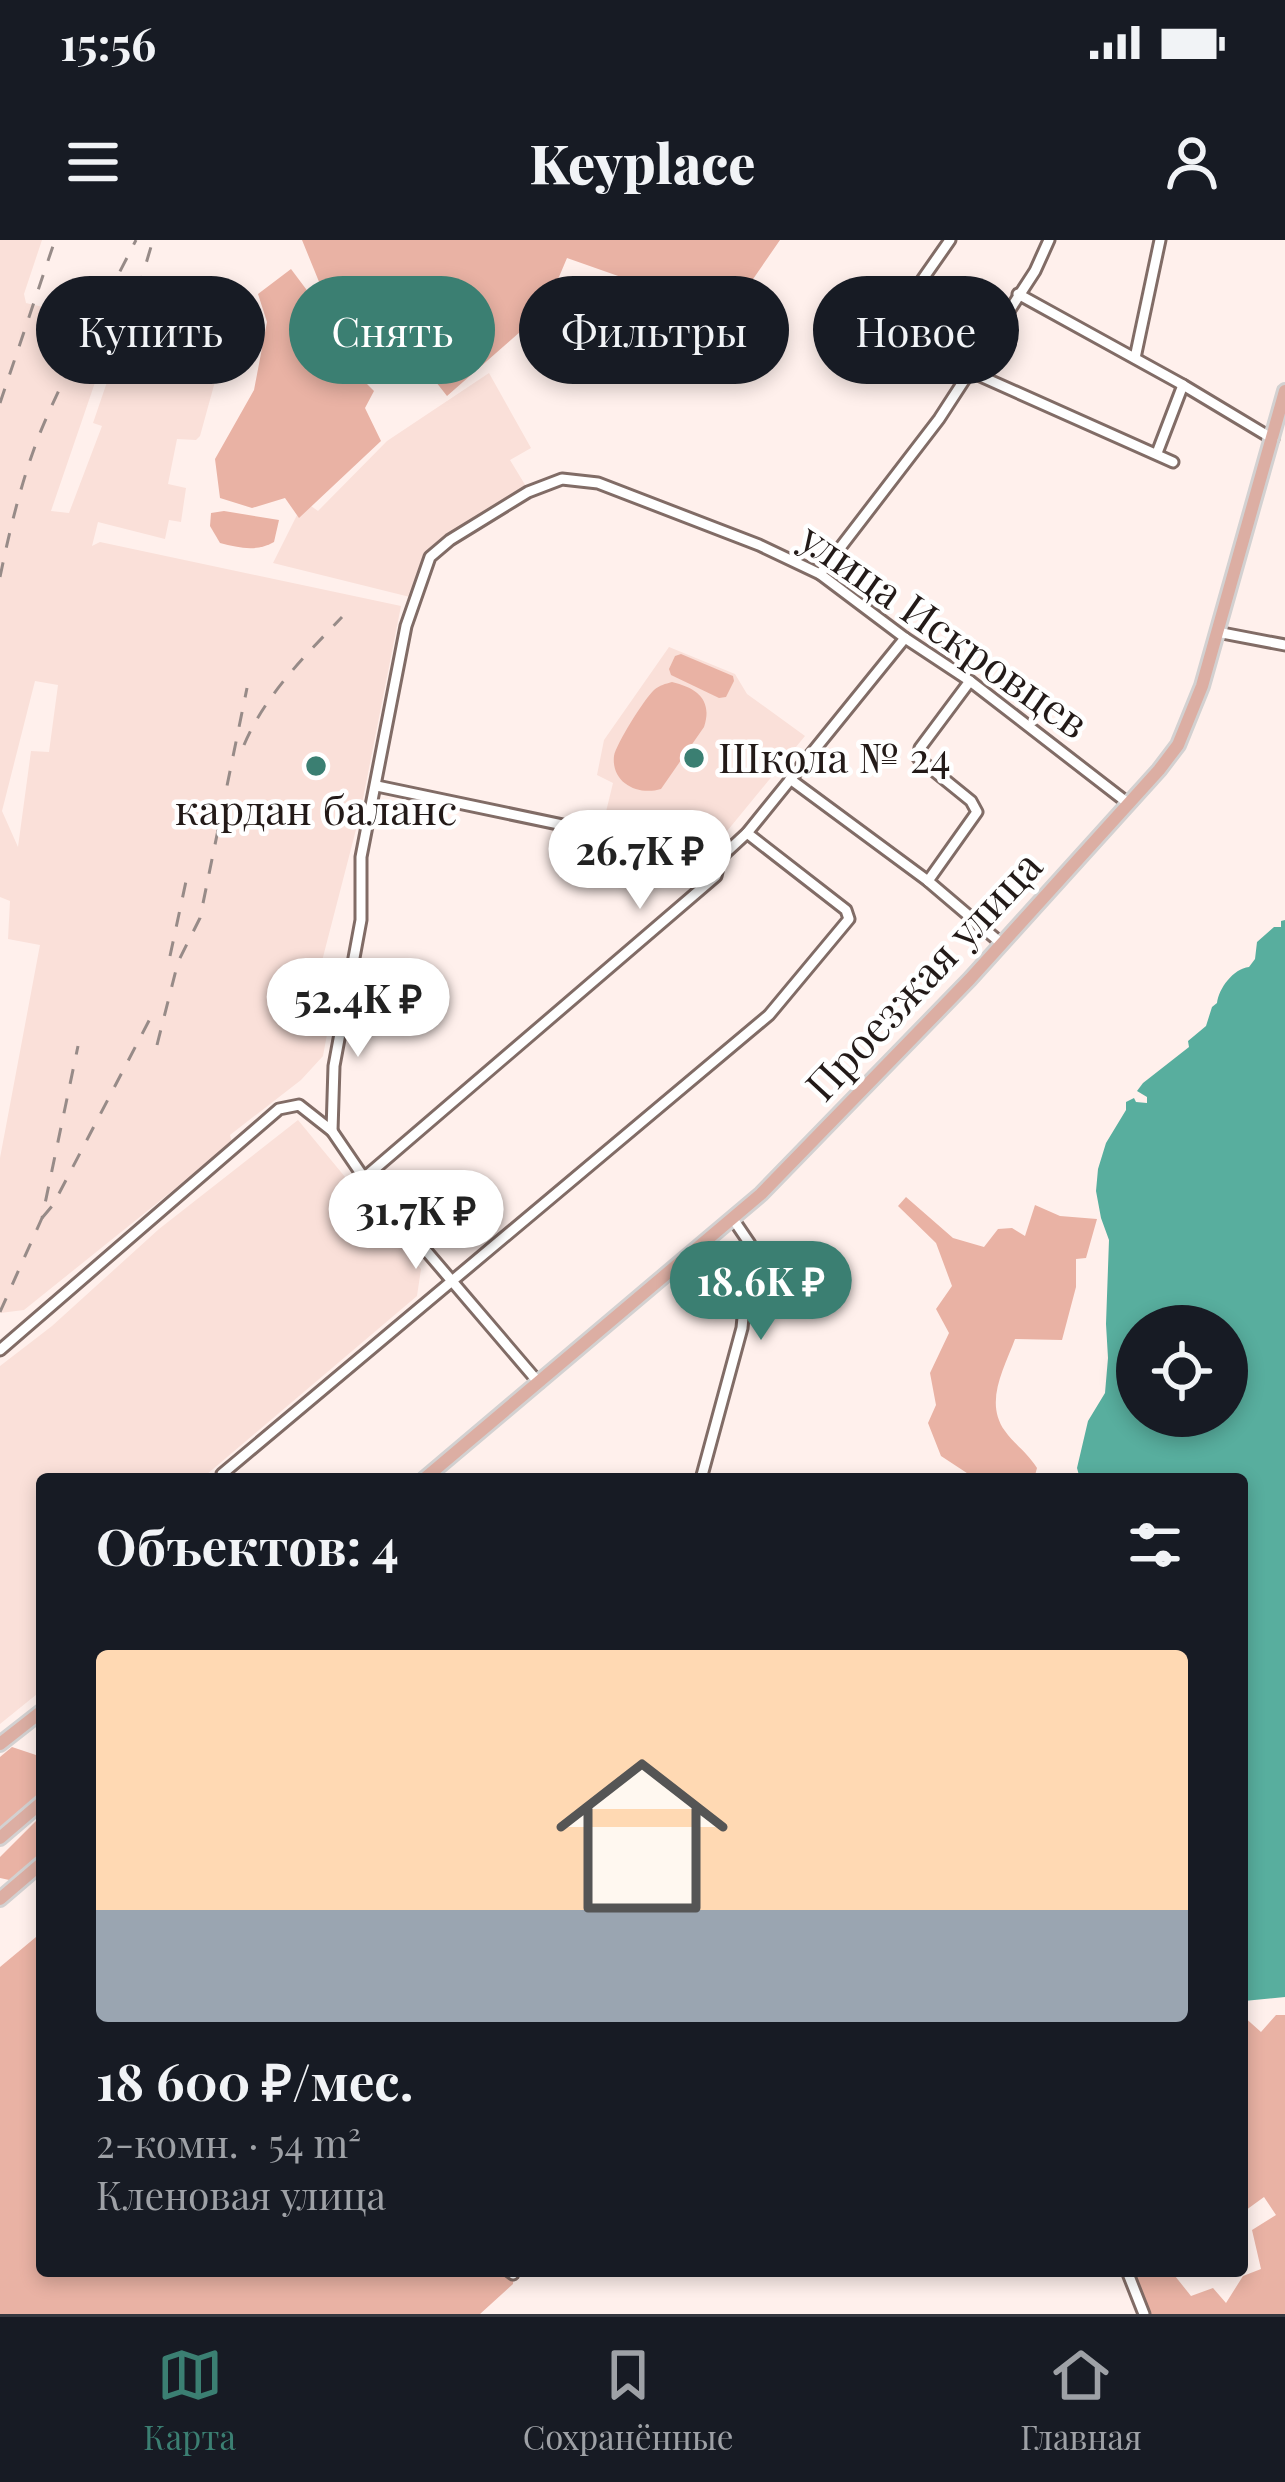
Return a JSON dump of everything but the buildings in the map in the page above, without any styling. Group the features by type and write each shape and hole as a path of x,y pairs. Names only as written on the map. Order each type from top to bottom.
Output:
{"main road":[{"name":"Проезжая улица","path":"431,1473 761,1194 1002,944 1160,770 1178,745 1202,686 1285,391"},
{"path":"0,1744 36,1716"},
{"path":"0,1838 36,1807"},
{"path":"0,1899 36,1868"}],"street":[{"path":"925,276 950,240"},
{"path":"1019,293 1049,240"},
{"path":"1135,358 1160,240"},
{"path":"1019,295 1273,440"},
{"path":"820,574 961,384"},
{"path":"997,384 1173,462"},
{"path":"1157,453 1184,385"},
{"name":"улица Искровцев","path":"377,786 406,626 430,557 528,492 562,479 598,483 759,545 820,574 970,681 1129,804"},
{"path":"1217,632 1285,646"},
{"path":"364,1178 716,876 720,858 747,833 905,638"},
{"path":"928,881 977,812 918,758 920,748 970,681"},
{"path":"790,779 928,881 1002,944"},
{"path":"332,1131 334,1066 362,920 361,857 377,786 720,858"},
{"path":"223,1473 769,1015 849,920 846,910 747,833"},
{"path":"0,1350 279,1109 299,1105 332,1131 364,1178 538,1383"},
{"path":"703,1473 742,1328 750,1244 733,1219"},
{"path":"1129,2277 1144,2314"}],"shaded area":[{"path":"0,240 42,240 24,294 26,303 36,305 36,384 94,384 51,511 69,513 102,426 93,423 106,384 214,384 200,436 177,439 168,484 186,488 181,522 169,520 165,539 98,522 92,546 100,542 401,606 360,814 322,961 340,965 323,1056 301,1080 230,1135 232,1143 24,1310 0,1313 0,1158 40,945 8,939 10,901 0,897","holes":["35,681 58,685 49,752 31,751 18,847 2,811"]},
{"path":"302,240 780,240 755,276 618,276 567,258 559,276 519,276 519,333 495,354 495,276 317,276"},
{"path":"291,269 296,276 289,276 289,384 367,384 374,391 365,408 381,441 299,518 285,498 252,508 220,498 215,459 255,384 265,384 265,289"},
{"path":"438,384 461,384 447,396"},
{"path":"472,384 495,384 531,448 510,460 527,488 426,553 414,598 273,563 304,501 318,511 387,441"},
{"path":"211,513 279,520 274,542 254,548 220,543 210,526"},
{"name":"Школа № 24","path":"669,647 735,674 747,694 805,736 723,836 702,841 603,824 613,783 597,775 604,740"},
{"path":"681,654 733,676 726,697 671,675 675,656"},
{"path":"672,682 701,697 706,709 704,727 661,789 635,789 617,774 616,750 650,695"},
{"path":"298,1120 421,1269 417,1296 208,1473 36,1473 36,1695 0,1724 0,1366 52,1326 159,1229"},
{"path":"906,1197 953,1238 984,1247 998,1229 1012,1228 1025,1236 1035,1205 1060,1216 1097,1219 1086,1258 1076,1259 1076,1287 1062,1340 1015,1339 998,1385 999,1420 1037,1468 1036,1473 967,1473 941,1456 928,1423 936,1405 930,1373 949,1333 936,1309 952,1286 936,1243 898,1206"},
{"path":"12,1747 36,1755 36,1805 0,1833 0,1757"},
{"path":"36,1821 36,1861 14,1881 0,1878 0,1857"},
{"path":"36,1937 36,2277 514,2277 513,2284 480,2314 0,2314 0,1967"},
{"path":"1276,2015 1285,2015 1285,2314 1148,2314 1133,2277 1176,2277 1191,2296 1213,2288 1226,2303 1242,2277 1261,2269 1252,2230 1276,2215 1264,2197 1248,2209 1248,2020 1261,2032"}],"water":[{"path":"1285,920 1285,1997 1248,2001 1248,1473 1078,1473 1077,1468 1088,1421 1105,1393 1109,1240 1096,1191 1106,1143 1126,1102 1134,1098 1147,1103 1147,1097 1137,1091 1189,1047 1188,1041 1206,1026 1224,986 1232,975 1249,967 1257,942 1274,927 1281,927"}],"railway":[{"path":"0,403 55,240"},
{"path":"0,577 40,433 136,240"},
{"path":"142,276 153,240"},
{"path":"244,745 274,693 342,617"},
{"path":"157,1045 178,962 200,918 247,688"},
{"path":"170,956 188,872"},
{"path":"42,1218 153,1013"},
{"path":"0,1312 42,1218 78,1046"}],"place":[{"name":"Школа № 24","path":"694,758"},
{"name":"кардан баланс","path":"316,766"}]}
